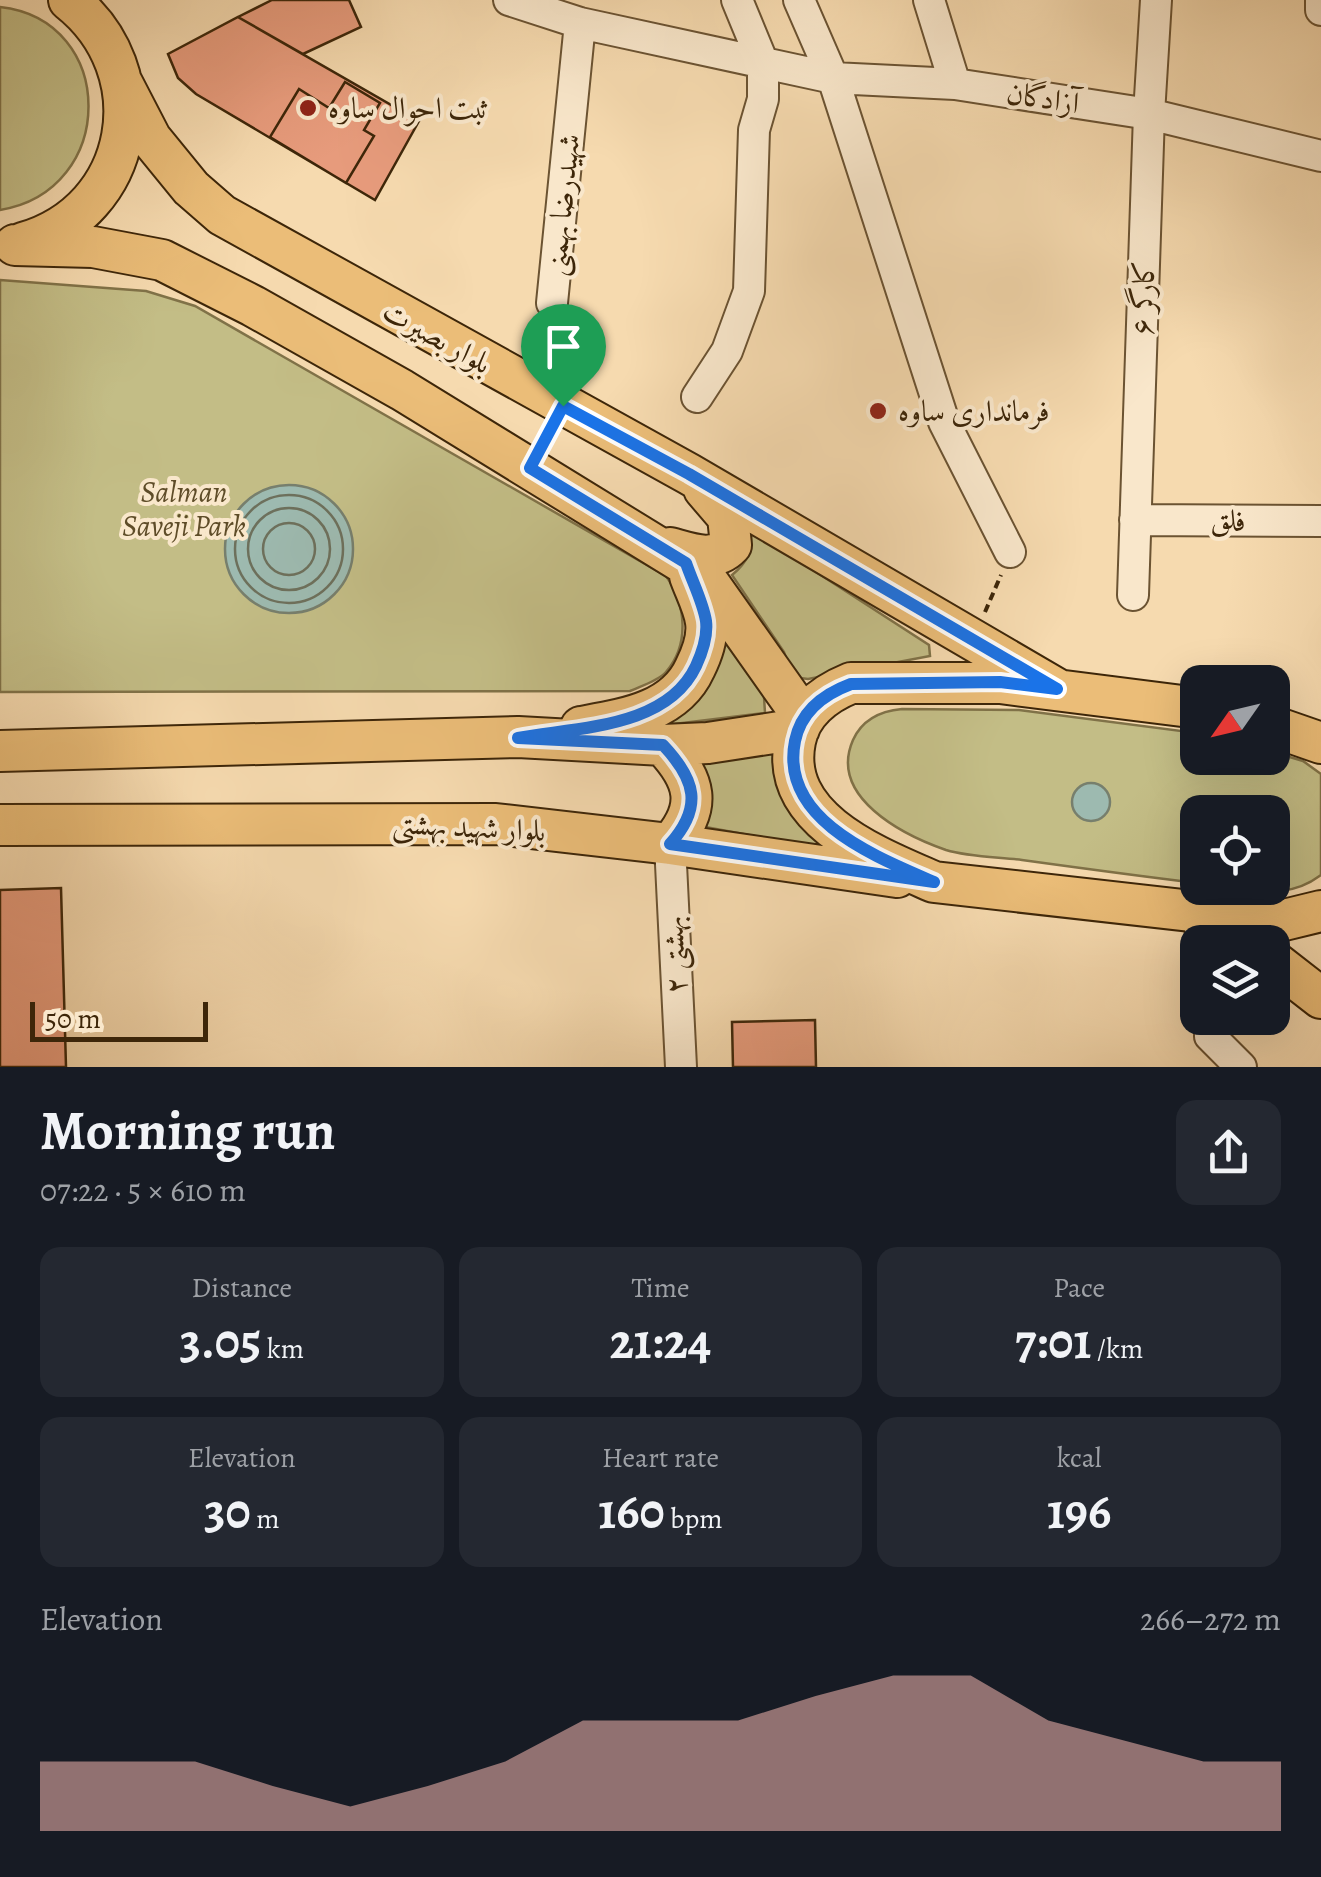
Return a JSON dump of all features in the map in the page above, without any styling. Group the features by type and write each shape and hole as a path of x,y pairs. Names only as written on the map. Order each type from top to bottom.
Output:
{"main road":[{"name":"بلوار بصیرت","path":"69,0 87,16 117,66 151,139 191,188 222,216 689,474 1057,689"},
{"path":"4,247 60,228 96,197 109,176 121,143 125,107 117,66 113,0"},
{"path":"4,247 93,247 162,260 254,306 386,381 703,575 802,723"},
{"path":"669,553 712,557 731,546 728,517 689,474"},
{"path":"518,738 623,720 666,703 687,685 703,651 706,622 669,553"},
{"path":"934,882 844,836 813,810 795,776 793,756 802,723 832,691 851,684 1000,682 1180,706"},
{"path":"0,751 518,738 663,745 708,743 802,723"},
{"path":"1290,732 1320,741"},
{"path":"663,745 684,772 692,794 692,814 670,844"},
{"name":"بلوار شهید بهشتی","path":"0,825 496,824 670,844 1207,923 1280,921 1321,911"},
{"path":"1290,974 1321,998"}],"street":[{"name":"آزادگان","path":"512,0 580,23 833,78 954,84 1149,114 1321,156"},
{"path":"697,397 726,350 750,291 754,130 763,100 762,62 737,0"},
{"path":"799,0 833,78 944,422 1010,552"},
{"path":"930,0 954,84"},
{"name":"کارگر ۶","path":"1133,595 1156,0"},
{"path":"1320,0 1321,10"},
{"name":"شهیدرضا بهمنی","path":"552,303 580,23"},
{"name":"فلق","path":"1135,520 1321,521"},
{"name":"بهشتی ۲","path":"670,844 681,1067"},
{"path":"1210,1035 1241,1067"}],"path":[{"name":"شهیدرضا بهمنی","path":"517,381 552,303"},
{"path":"974,640 1010,552"}],"green space":[{"path":"0,7 39,19 66,42 83,72 89,106 83,141 66,172 39,196 0,210"},
{"name":"Salman Saveji Park","path":"0,280 146,291 195,306 666,576 681,611 682,637 674,661 659,678 630,691 0,692"},
{"path":"751,530 929,645 930,656 808,679 793,677 784,652 732,575 748,556"},
{"path":"721,622 764,697 765,713 666,725 682,714"},
{"path":"1019,710 1180,731 1180,775 1290,775 1290,757 1303,761 1321,774 1321,875 1290,890 1290,795 1180,795 1180,881 946,850 891,824 860,796 851,779 848,760 853,740 861,727 886,712"},
{"path":"776,748 807,831 825,849 700,826 695,763"}],"water":[{"path":"289,485 313,490 334,504 348,525 353,549 348,573 334,594 313,608 289,613 265,608 244,594 230,573 225,549 230,525 244,504 265,490"},
{"path":"1091,783 1105,788 1110,802 1105,816 1091,821 1077,816 1072,802 1077,788"}],"building":[{"path":"272,0 349,0 361,27 303,54 238,17"},
{"name":"ثبت احوال ساوه","path":"238,17 419,121 375,200 196,94 178,78 168,54"},
{"path":"345,82 380,103 364,130 374,136 346,183 270,137 299,89 329,108"},
{"path":"61,888 66,1067 0,1067 0,890"},
{"path":"815,1020 816,1067 733,1067 732,1022"}],"place":[{"name":"ثبت احوال ساوه","path":"308,108"},
{"name":"فرمانداری ساوه","path":"878,411"}],"route":[{"path":"563,406 689,474 1057,689 1000,682 851,684 832,691 804,718 793,756 802,795 813,810 844,836 934,882 670,844 692,814 692,794 684,772 663,745 518,738 623,720 666,703 687,685 703,651 706,622 686,563 530,468 563,406"}]}
